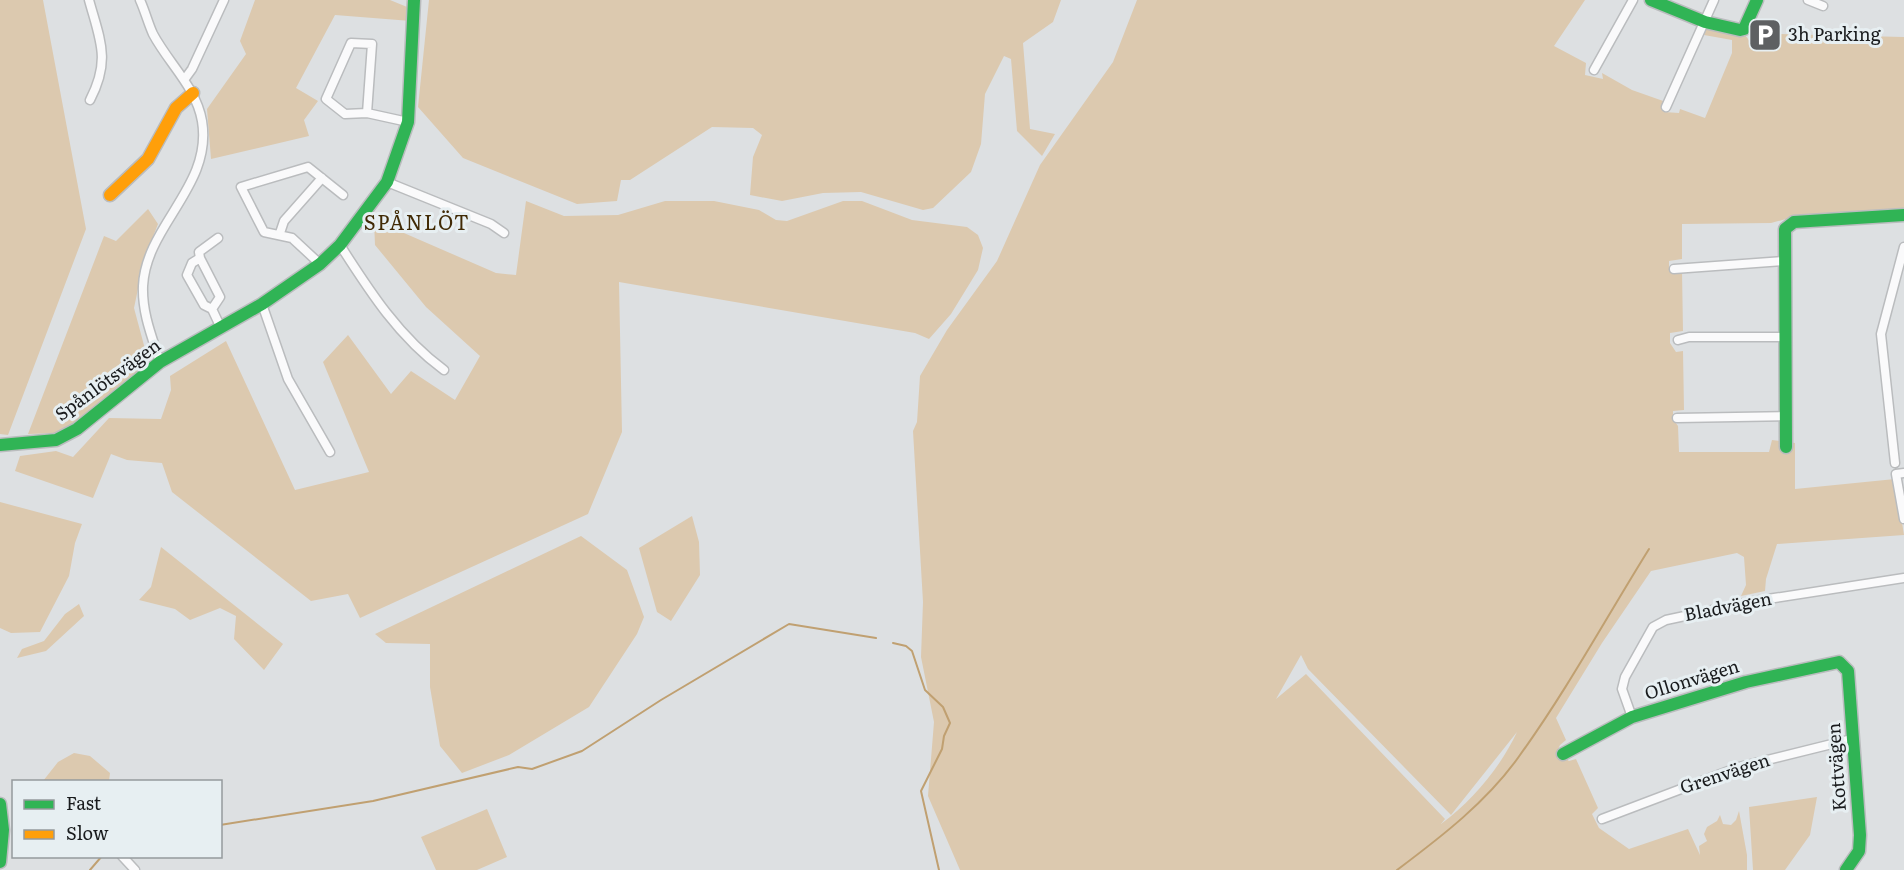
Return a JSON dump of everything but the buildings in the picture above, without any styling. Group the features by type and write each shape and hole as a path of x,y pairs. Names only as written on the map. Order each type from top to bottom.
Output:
{"street":[{"path":"88,0 102,48 101,79 90,100"},
{"path":"184,80 224,0"},
{"name":"Spånlötsvägen","path":"0,445 56,440 78,429 160,362 262,304 320,264 340,245 387,182 408,122 414,0"},
{"path":"1594,70 1633,0"},
{"path":"1651,0 1705,22 1744,29 1757,0"},
{"path":"1666,107 1714,0"},
{"path":"1808,0 1823,6"},
{"path":"141,1 153,34 193,93 202,120 203,136 200,162 188,190 156,243 143,284 144,306 160,362"},
{"path":"367,112 372,44 351,43 326,99 345,114 367,112 408,122"},
{"path":"110,195 116,184 149,159 177,102 193,93"},
{"path":"269,243 241,187 308,167 343,195"},
{"path":"280,233 284,221 322,178"},
{"path":"387,182 491,224 504,233"},
{"path":"1786,447 1785,229 1794,222 1904,215"},
{"path":"264,232 280,233 292,238 320,264"},
{"path":"212,309 220,297 199,252 218,238"},
{"path":"340,245 377,303 419,351 444,370"},
{"path":"1895,463 1881,334 1904,247"},
{"path":"200,258 192,263 187,275 204,305 212,309 220,326"},
{"path":"1674,269 1785,261"},
{"path":"262,304 288,379 330,452"},
{"path":"1678,340 1689,337 1786,337"},
{"path":"1677,418 1786,416"},
{"path":"1904,473 1896,474 1904,519"},
{"name":"Bladvägen","path":"1632,717 1622,689 1624,677 1653,627 1666,620 1755,601 1904,579"},
{"name":"Ollonvägen","path":"1563,754 1632,717 1746,682 1839,662"},
{"name":"Kottvägen","path":"1839,662 1848,671 1859,851 1846,870"},
{"name":"Grenvägen","path":"1602,819 1738,767 1852,739"},
{"path":"0,804 8,831 0,862"},
{"path":"124,858 135,870"}],"shaded area":[{"path":"0,0 43,0 86,229 8,435 0,434"},
{"path":"255,0 390,0 412,9 411,21 335,15 296,88 318,101 304,120 309,136 211,159 207,109 246,54 240,41"},
{"path":"429,0 1061,0 1053,22 1023,43 1030,129 1055,134 1042,156 1017,131 1011,59 1004,56 985,94 981,144 971,172 933,208 923,210 861,192 823,193 782,201 750,195 753,157 762,135 753,128 712,127 630,180 621,180 617,201 577,204 463,158 418,107"},
{"path":"1137,0 1585,0 1554,46 1586,63 1585,75 1603,79 1602,73 1632,90 1666,102 1664,112 1679,113 1680,109 1705,118 1732,53 1732,40 1704,35 1707,28 1738,31 1750,43 1776,45 1779,34 1904,37 1904,210 1786,219 1771,223 1682,224 1682,259 1669,261 1669,270 1682,271 1683,331 1670,333 1670,343 1676,352 1683,351 1684,410 1673,411 1673,419 1678,426 1679,452 1769,452 1772,440 1795,443 1795,489 1895,479 1904,535 1777,544 1766,579 1765,591 1741,596 1746,585 1744,557 1737,553 1651,571 1602,643 1556,718 1566,740 1557,752 1569,761 1576,759 1598,808 1592,814 1599,828 1629,849 1688,829 1700,855 1699,846 1707,841 1704,834 1707,827 1717,821 1720,815 1723,824 1731,825 1736,820 1739,811 1747,855 1747,870 960,870 928,796 934,722 921,657 923,602 913,431 917,422 920,376 947,330 997,261 1040,165 1113,62","holes":["1301,655 1308,669 1451,815 1517,732 1485,782 1464,805 1441,824 1445,819 1306,674 1276,699"]},
{"path":"526,201 564,216 618,215 665,201 714,201 759,210 776,220 787,221 843,201 862,201 912,220 967,227 978,235 983,248 978,270 951,314 929,339 915,333 619,282 622,432 588,514 360,618 348,594 311,601 172,492 162,463 127,460 111,454 93,498 15,471 20,456 56,451 73,457 109,418 161,419 171,390 170,376 226,341 295,490 369,472 323,362 348,335 391,394 411,371 455,400 480,356 426,307 375,245 374,220 496,273 516,275"},
{"path":"148,209 158,224 144,260 134,308 149,364 81,422 61,433 28,434 104,236 116,241"},
{"path":"0,502 82,524 75,543 69,576 40,632 11,633 0,628"},
{"path":"692,516 699,542 700,575 671,621 657,612 639,548"},
{"path":"581,536 627,570 644,617 637,634 589,707 509,755 462,773 440,746 430,687 430,644 386,643 375,634"},
{"path":"161,547 283,644 264,670 234,639 236,616 220,608 190,620 175,609 139,600 151,587"},
{"path":"79,604 84,616 46,651 17,658 22,649 44,641 65,614"},
{"path":"74,753 90,756 110,773 109,780 44,780 58,762"},
{"path":"1817,797 1810,835 1785,870 1753,870 1749,807"},
{"path":"487,809 507,857 477,870 436,870 421,837"}],"waterway":[{"path":"1397,870 1479,803 1507,772 1554,705 1649,549"},
{"path":"222,825 373,801 518,767 532,769 582,751 661,700 789,624 876,638"},
{"path":"893,643 906,646 912,651 925,690 943,707 950,723 944,736 942,749 921,791 939,870"},
{"path":"90,870 100,858"}],"traffic: fast":[{"path":"0,445 56,440 77,429 160,362 262,304 320,264 340,245 387,182 408,122 414,0"},
{"path":"1651,0 1705,22 1740,30 1744,29 1757,0"},
{"path":"1786,447 1785,229 1794,222 1904,215"},
{"path":"1563,754 1632,717 1746,682 1839,662 1848,671 1860,835 1859,851 1846,870"},
{"path":"0,804 3,830 0,862"}],"traffic: slow":[{"path":"110,195 148,159 176,108 193,93"}],"place":[{"name":"3h Parking","path":"1765,35"}],"district":[{"name":"SPÅNLÖT","path":"417,223"}]}
